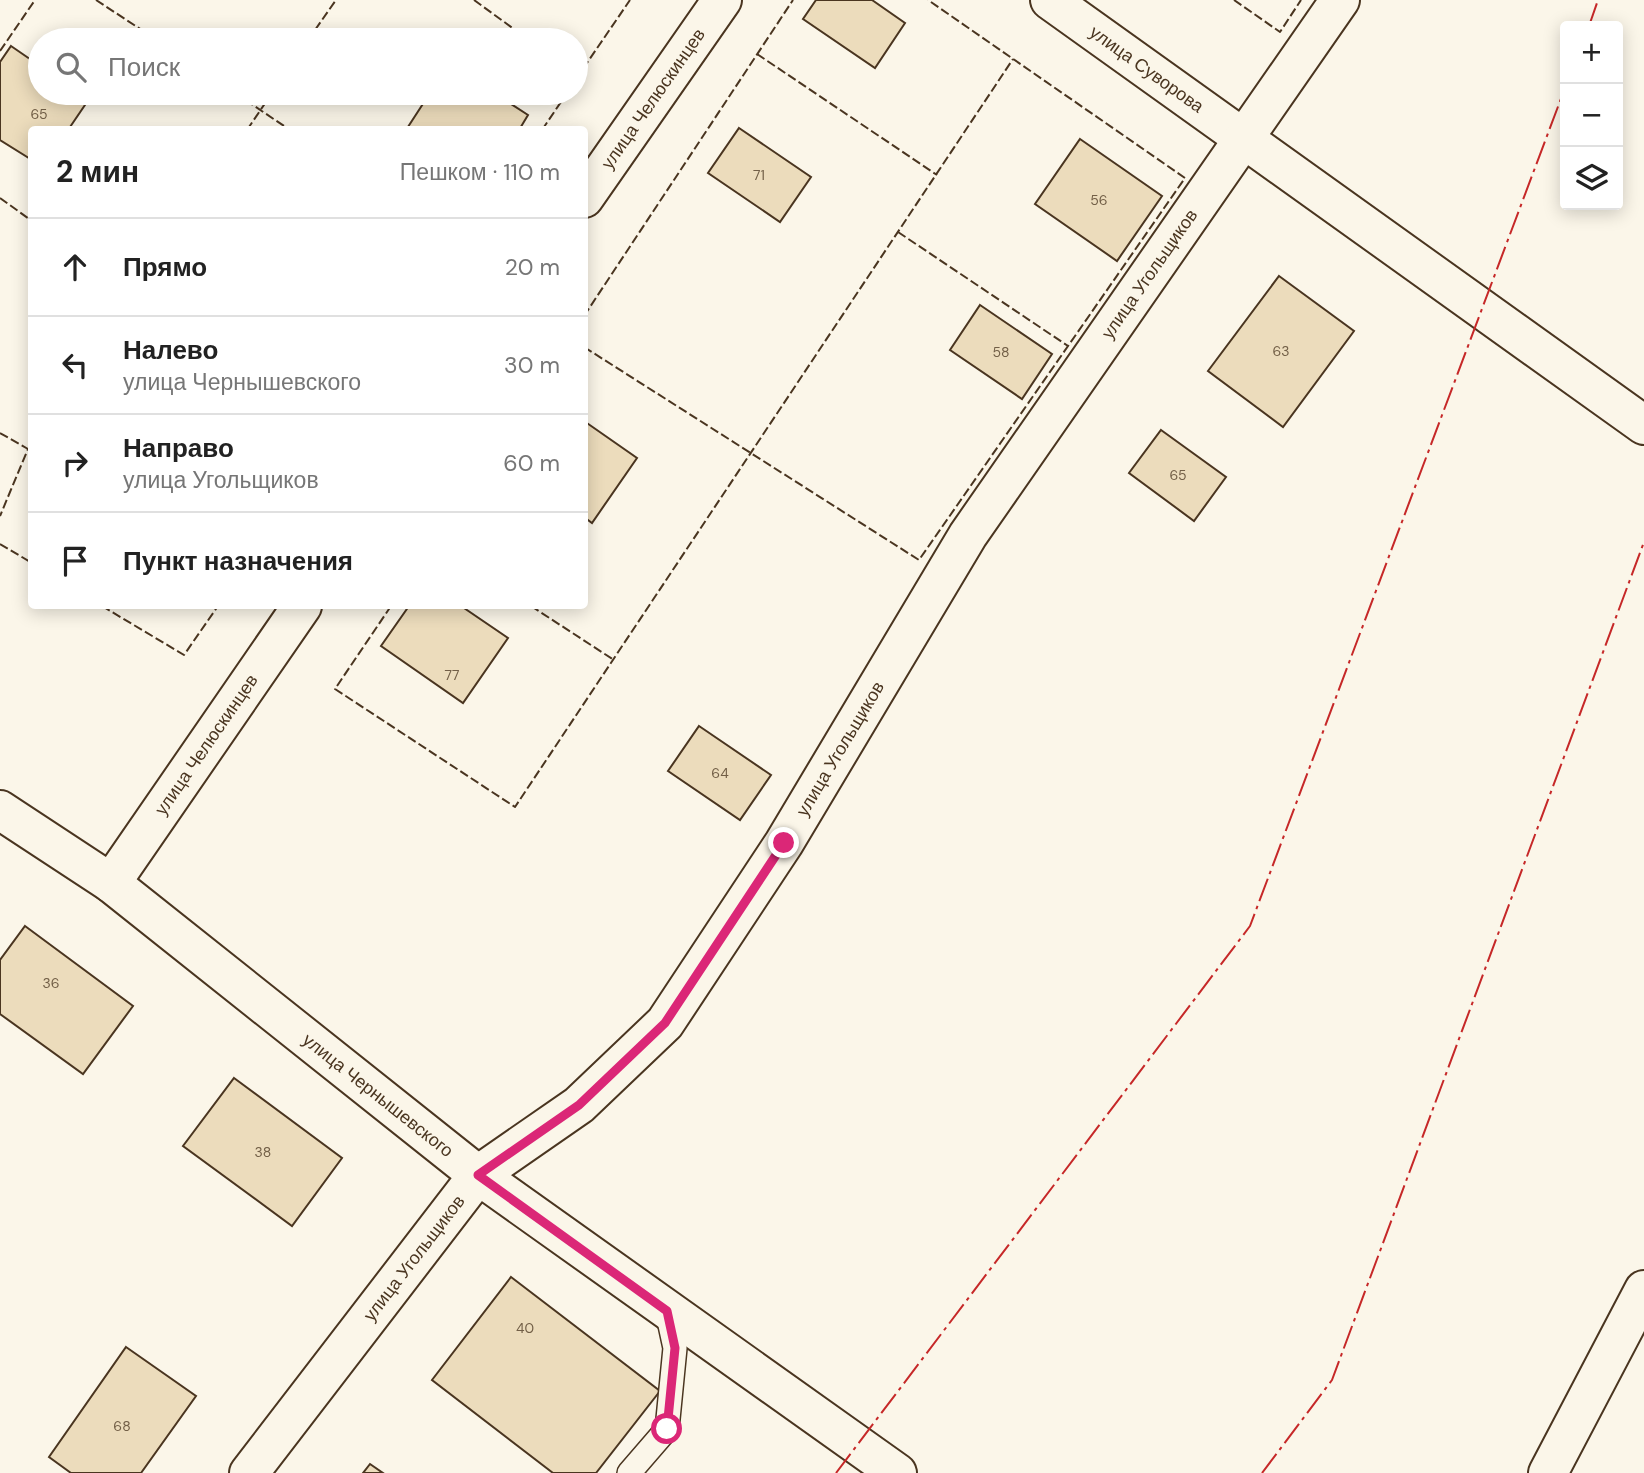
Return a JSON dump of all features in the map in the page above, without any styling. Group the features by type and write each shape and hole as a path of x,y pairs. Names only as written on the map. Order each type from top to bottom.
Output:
{"street":[{"name":"улица Челюскинцев","path":"588,192 722,0"},
{"name":"улица Суворова","path":"1050,0 1644,425"},
{"name":"улица Угольщиков","path":"249,1473 478,1175 579,1105 665,1023 784,843 968,535 1340,0"},
{"name":"улица Челюскинцев","path":"111,883 300,609"},
{"name":"улица Чернышевского","path":"0,810 111,883 478,1175 897,1473"},
{"path":"1548,1473 1644,1290"}],"lane":[{"path":"629,1473 667,1429 675,1348 667,1311"}],"building":[{"path":"816,0 872,0 905,23 875,68 803,19"},
{"path":"11,46 28,58 28,105 85,105 71,126 28,126 28,158 0,140 0,62"},
{"path":"422,105 513,105 528,115 521,126 409,126"},
{"path":"739,128 811,177 780,222 708,173"},
{"path":"1080,139 1162,196 1117,261 1035,204"},
{"path":"1279,276 1354,331 1283,427 1208,371"},
{"path":"980,305 1052,354 1022,399 950,350"},
{"path":"588,424 637,458 592,523 588,520"},
{"path":"1161,430 1226,477 1194,521 1129,473"},
{"path":"407,609 465,609 508,638 463,703 381,646"},
{"path":"699,726 771,775 740,820 668,771"},
{"path":"25,926 133,1006 83,1074 0,1014 0,960"},
{"path":"234,1078 342,1158 292,1226 183,1146"},
{"path":"511,1277 660,1391 596,1473 553,1473 432,1380"},
{"path":"126,1347 196,1396 141,1473 71,1473 49,1457"},
{"path":"370,1464 383,1473 363,1473"}],"fence":[{"path":"0,51 35,0"},
{"path":"96,0 139,28"},
{"path":"316,28 336,0"},
{"path":"474,0 512,28"},
{"path":"588,61 630,0"},
{"path":"588,310 793,0"},
{"path":"588,350 919,560 1185,178 928,0"},
{"path":"1234,0 1280,32 1301,0"},
{"path":"757,54 937,175"},
{"path":"389,609 335,689 515,807 1013,59"},
{"path":"253,105 284,126"},
{"path":"250,126 264,105"},
{"path":"545,126 559,105"},
{"path":"0,198 28,218"},
{"path":"898,232 1068,346"},
{"path":"0,433 28,449 0,516"},
{"path":"0,544 28,561"},
{"path":"107,609 184,655 216,609"},
{"path":"536,609 614,660"}],"power":[{"path":"1591,21 1598,0"},
{"path":"836,1473 1250,926 1560,101"},
{"path":"1262,1473 1332,1380 1644,542"}],"route":[{"path":"667,1429 675,1348 667,1311 478,1175 579,1105 665,1023 784,843"}]}
